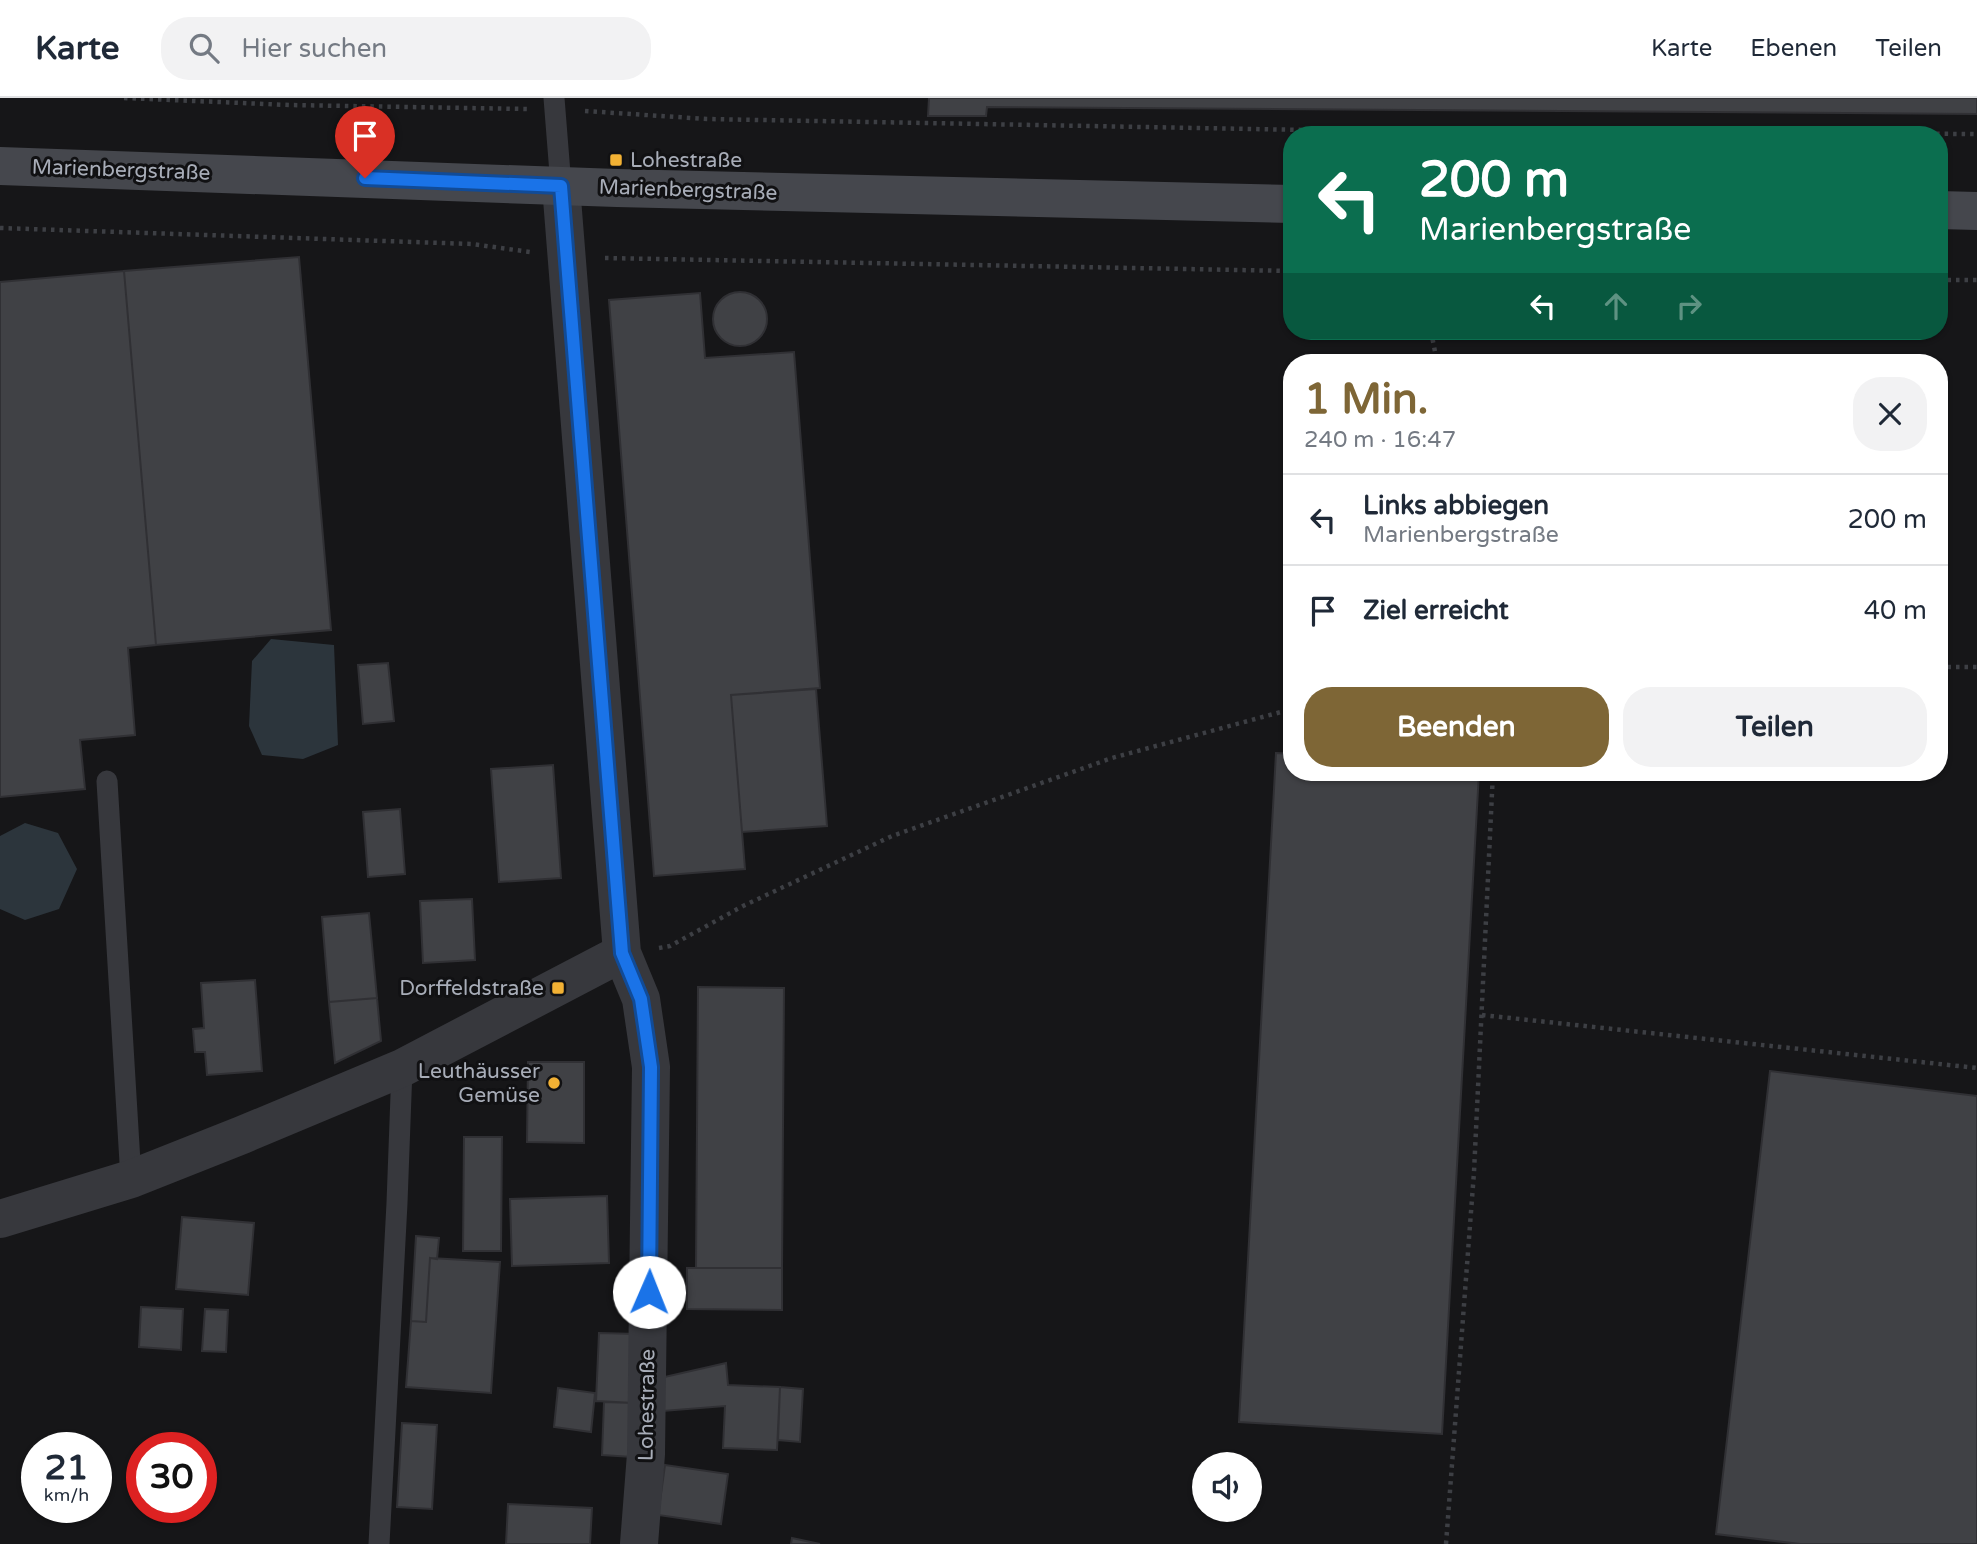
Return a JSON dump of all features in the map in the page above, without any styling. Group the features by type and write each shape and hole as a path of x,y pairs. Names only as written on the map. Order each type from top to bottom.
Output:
{"main road":[{"name":"Marienbergstraße","path":"0,166 561,186 1283,204"},
{"path":"1948,210 1977,211"}],"street":[{"name":"Lohestraße","path":"561,186 622,953 641,999 651,1067 646,1454 639,1544"},
{"path":"0,1219 131,1179 402,1068 622,953"}],"lane":[{"name":"Lohestraße","path":"554,104 561,186"},
{"path":"107,781 131,1179"},
{"path":"379,1544 402,1068"}],"path":[{"path":"124,98 289,105 554,104 707,119 1283,130"},
{"path":"1948,134 1977,134"},
{"path":"0,228 472,244 565,257 1283,271"},
{"path":"1948,280 1977,280"},
{"path":"1948,667 1977,667"},
{"path":"622,953 670,946 743,906 916,827 1112,758 1283,711"},
{"path":"1446,1544 1474,1172 1493,781"},
{"path":"1482,1015 1977,1068"}],"shaded area":[{"path":"271,639 334,645 338,745 303,759 262,755 249,726 252,661"},
{"path":"25,823 58,833 77,869 59,909 25,920 0,909 0,836"}],"building":[{"path":"929,98 1977,98 1977,114 987,107 986,116 928,116"},
{"path":"299,257 331,630 156,645 124,271"},
{"path":"124,271 156,645 128,648 135,735 80,740 85,789 0,797 0,282"},
{"path":"740,292 759,300 767,319 759,338 740,346 721,338 713,319 721,300"},
{"path":"700,293 705,358 794,352 820,688 731,695 745,869 654,876 609,300"},
{"path":"388,663 394,721 363,724 358,665"},
{"path":"816,689 827,826 742,832 731,695"},
{"path":"1276,753 1283,753 1283,781 1478,781 1442,1434 1239,1422"},
{"path":"553,765 561,878 499,882 491,769"},
{"path":"400,809 405,874 368,877 363,812"},
{"path":"472,899 475,960 423,963 420,901"},
{"path":"369,913 377,998 329,1002 322,917"},
{"path":"255,980 262,1071 207,1075 205,1052 195,1052 193,1029 204,1028 201,983"},
{"path":"698,987 784,988 782,1268 696,1268"},
{"path":"377,998 381,1041 335,1063 329,1002"},
{"path":"528,1062 584,1062 584,1143 527,1142"},
{"path":"1770,1071 1977,1096 1977,1544 1800,1544 1716,1534"},
{"path":"464,1137 502,1137 501,1251 463,1251"},
{"path":"607,1196 609,1263 512,1266 510,1199"},
{"path":"182,1217 254,1223 248,1295 176,1289"},
{"path":"416,1236 439,1238 437,1259 430,1258 426,1322 411,1321"},
{"path":"430,1258 500,1262 491,1393 406,1387 411,1321 426,1322"},
{"path":"687,1268 782,1268 782,1310 687,1309"},
{"path":"141,1307 183,1309 181,1350 139,1347"},
{"path":"205,1309 228,1310 226,1352 202,1351"},
{"path":"599,1333 637,1334 634,1403 596,1401"},
{"path":"726,1363 728,1385 780,1387 777,1450 723,1448 725,1406 663,1411 660,1378"},
{"path":"780,1387 803,1389 800,1442 778,1440"},
{"path":"558,1388 595,1393 591,1432 554,1427"},
{"path":"604,1402 634,1403 632,1457 602,1455"},
{"path":"402,1423 437,1425 432,1509 397,1507"},
{"path":"665,1465 728,1474 721,1524 658,1515"},
{"path":"508,1504 592,1508 590,1544 506,1544"},
{"path":"792,1538 820,1544 791,1544"}],"place":[{"name":"Lohestraße","path":"616,160"},
{"name":"Dorffeldstraße","path":"558,988"},
{"name":"Leuthäusser Gemüse","path":"554,1083"}],"route":[{"path":"365,178 561,186 622,953 641,999 651,1067 649,1292"}]}
